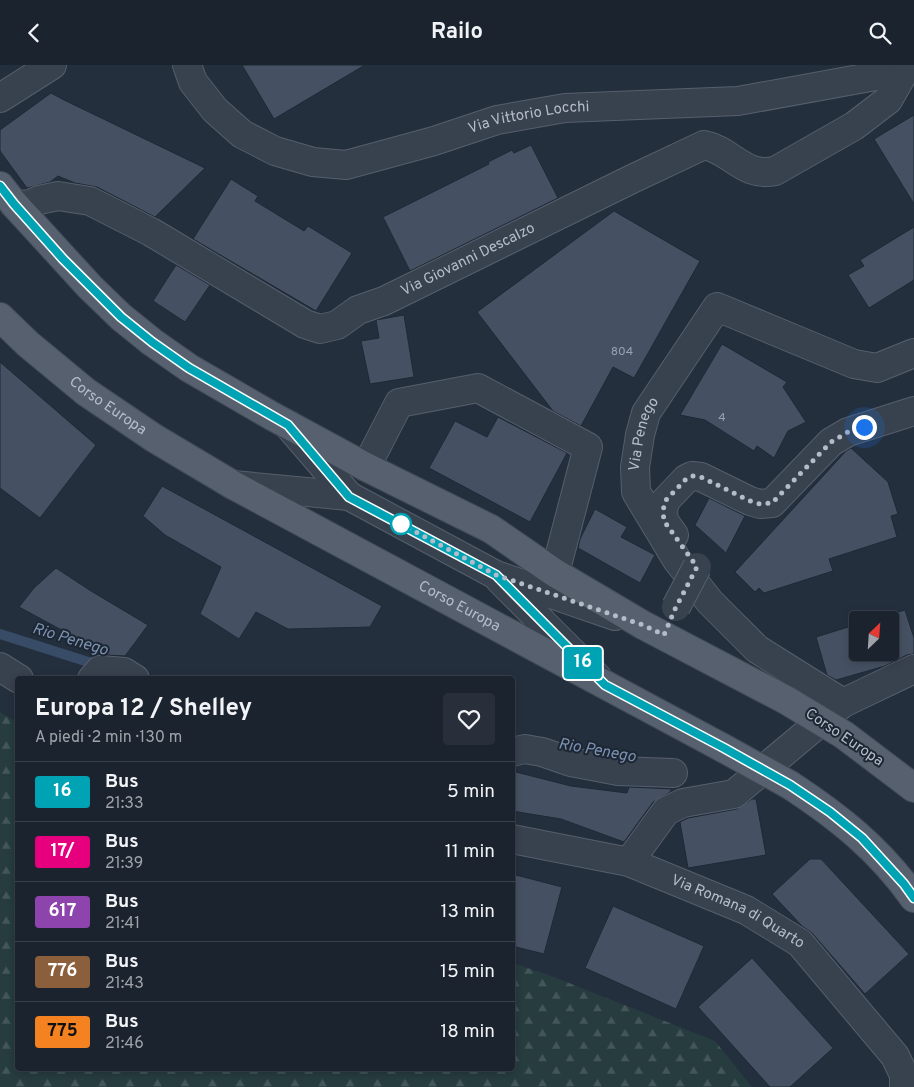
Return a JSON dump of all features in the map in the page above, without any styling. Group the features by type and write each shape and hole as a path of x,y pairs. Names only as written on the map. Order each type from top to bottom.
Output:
{"main road":[{"name":"Corso Europa","path":"7,195 90,287 121,317 189,368 366,467 491,529 555,573 653,630 786,700 844,735 914,788"},
{"name":"Corso Europa","path":"0,317 28,344 86,393 154,438 233,485 790,785 830,812 862,838 904,884 914,898"}],"street":[{"name":"Via Vittorio Locchi","path":"187,65 193,82 215,110 242,134 275,151 313,162 346,165 434,141 496,120 565,108 738,101 909,71"},
{"path":"0,98 48,66"},
{"name":"Via Giovanni Descalzo","path":"7,195 28,205 39,200 58,196 90,201 151,232 305,324 320,329 337,325 358,311 384,301 704,145 717,149 739,164 760,174 774,171 854,126 888,100 909,71"},
{"name":"Via Penego","path":"843,703 757,649 710,602 677,559 636,492 635,467 640,435 646,413 717,307 854,364 877,368 914,353"},
{"path":"366,467 399,403 478,388 588,447 555,573"},
{"path":"288,425 349,497 496,575 653,630 676,607 697,567 664,521 665,501 686,479 692,476 701,477 750,501 760,504 772,503 831,442 848,432 914,411"},
{"path":"233,485 349,497"},
{"path":"496,575 605,685"},
{"path":"0,667 15,676"},
{"path":"629,862 666,811 683,803 734,794 843,703 914,669"},
{"path":"95,676 100,670 124,672 130,676"},
{"path":"515,751 525,749 542,752 571,762 618,771 673,773"},
{"name":"Via Romana di Quarto","path":"515,840 629,862 746,910 800,943 895,1055 907,1081"}],"green space":[{"path":"0,712 15,721 15,1071 515,1071 515,964 554,977 715,1041 752,1087 0,1087"}],"building":[{"path":"242,65 365,65 274,119"},
{"path":"51,93 205,168 155,217 97,187 75,183 58,176 50,182 27,188 0,151 0,130"},
{"path":"914,115 914,204 874,139"},
{"path":"531,145 558,198 410,271 383,217 489,164 488,162 512,150 514,153"},
{"path":"231,179 258,196 255,201 304,231 308,226 352,253 316,311 193,239"},
{"path":"614,211 700,261 634,378 613,367 581,426 553,411 477,312"},
{"path":"914,227 914,280 869,308 848,275 864,266 860,260"},
{"path":"176,265 210,285 185,322 153,301"},
{"path":"404,315 414,377 370,384 361,341 379,338 376,320"},
{"path":"722,344 787,382 783,387 806,422 788,431 774,458 757,446 754,451 705,420 680,415"},
{"path":"0,362 96,445 40,518 0,488"},
{"path":"498,417 567,453 530,522 429,468 455,421 487,437"},
{"path":"851,448 888,482 898,514 891,516 897,537 829,559 833,571 764,593 759,588 755,592 735,572 846,451"},
{"path":"162,486 382,606 370,627 288,629 256,612 239,639 200,614 221,567 165,535 143,516"},
{"path":"709,498 745,516 726,553 695,525"},
{"path":"595,509 627,527 621,537 655,555 640,583 578,548 580,539"},
{"path":"56,568 148,625 125,656 108,655 19,607 34,588"},
{"path":"905,610 914,638 914,654 899,659 899,612"},
{"path":"849,627 849,661 895,661 885,666 836,680 827,675 816,637"},
{"path":"515,772 571,786 627,793 629,787 672,789 669,793 653,802 624,842 561,819 515,811"},
{"path":"752,799 756,799 766,855 688,868 680,822 688,818 737,809"},
{"path":"810,859 821,859 909,954 865,994 812,933 802,926 772,894"},
{"path":"515,875 562,887 544,954 515,947"},
{"path":"613,906 704,946 676,1009 585,968"},
{"path":"752,958 833,1048 790,1087 770,1087 698,1007"}],"waterway":[{"name":"Rio Penego","path":"0,634 101,666"}],"bus line":[{"name":"16","path":"0,186 63,259 121,317 189,368 288,425 349,497 496,575 605,685 790,785 830,812 862,838 904,884 914,898"}],"route":[{"path":"401,524 496,575 643,625 664,635 697,567 664,521 665,501 686,479 692,476 701,477 750,501 760,504 772,503 831,442 848,432 864,427"}]}
